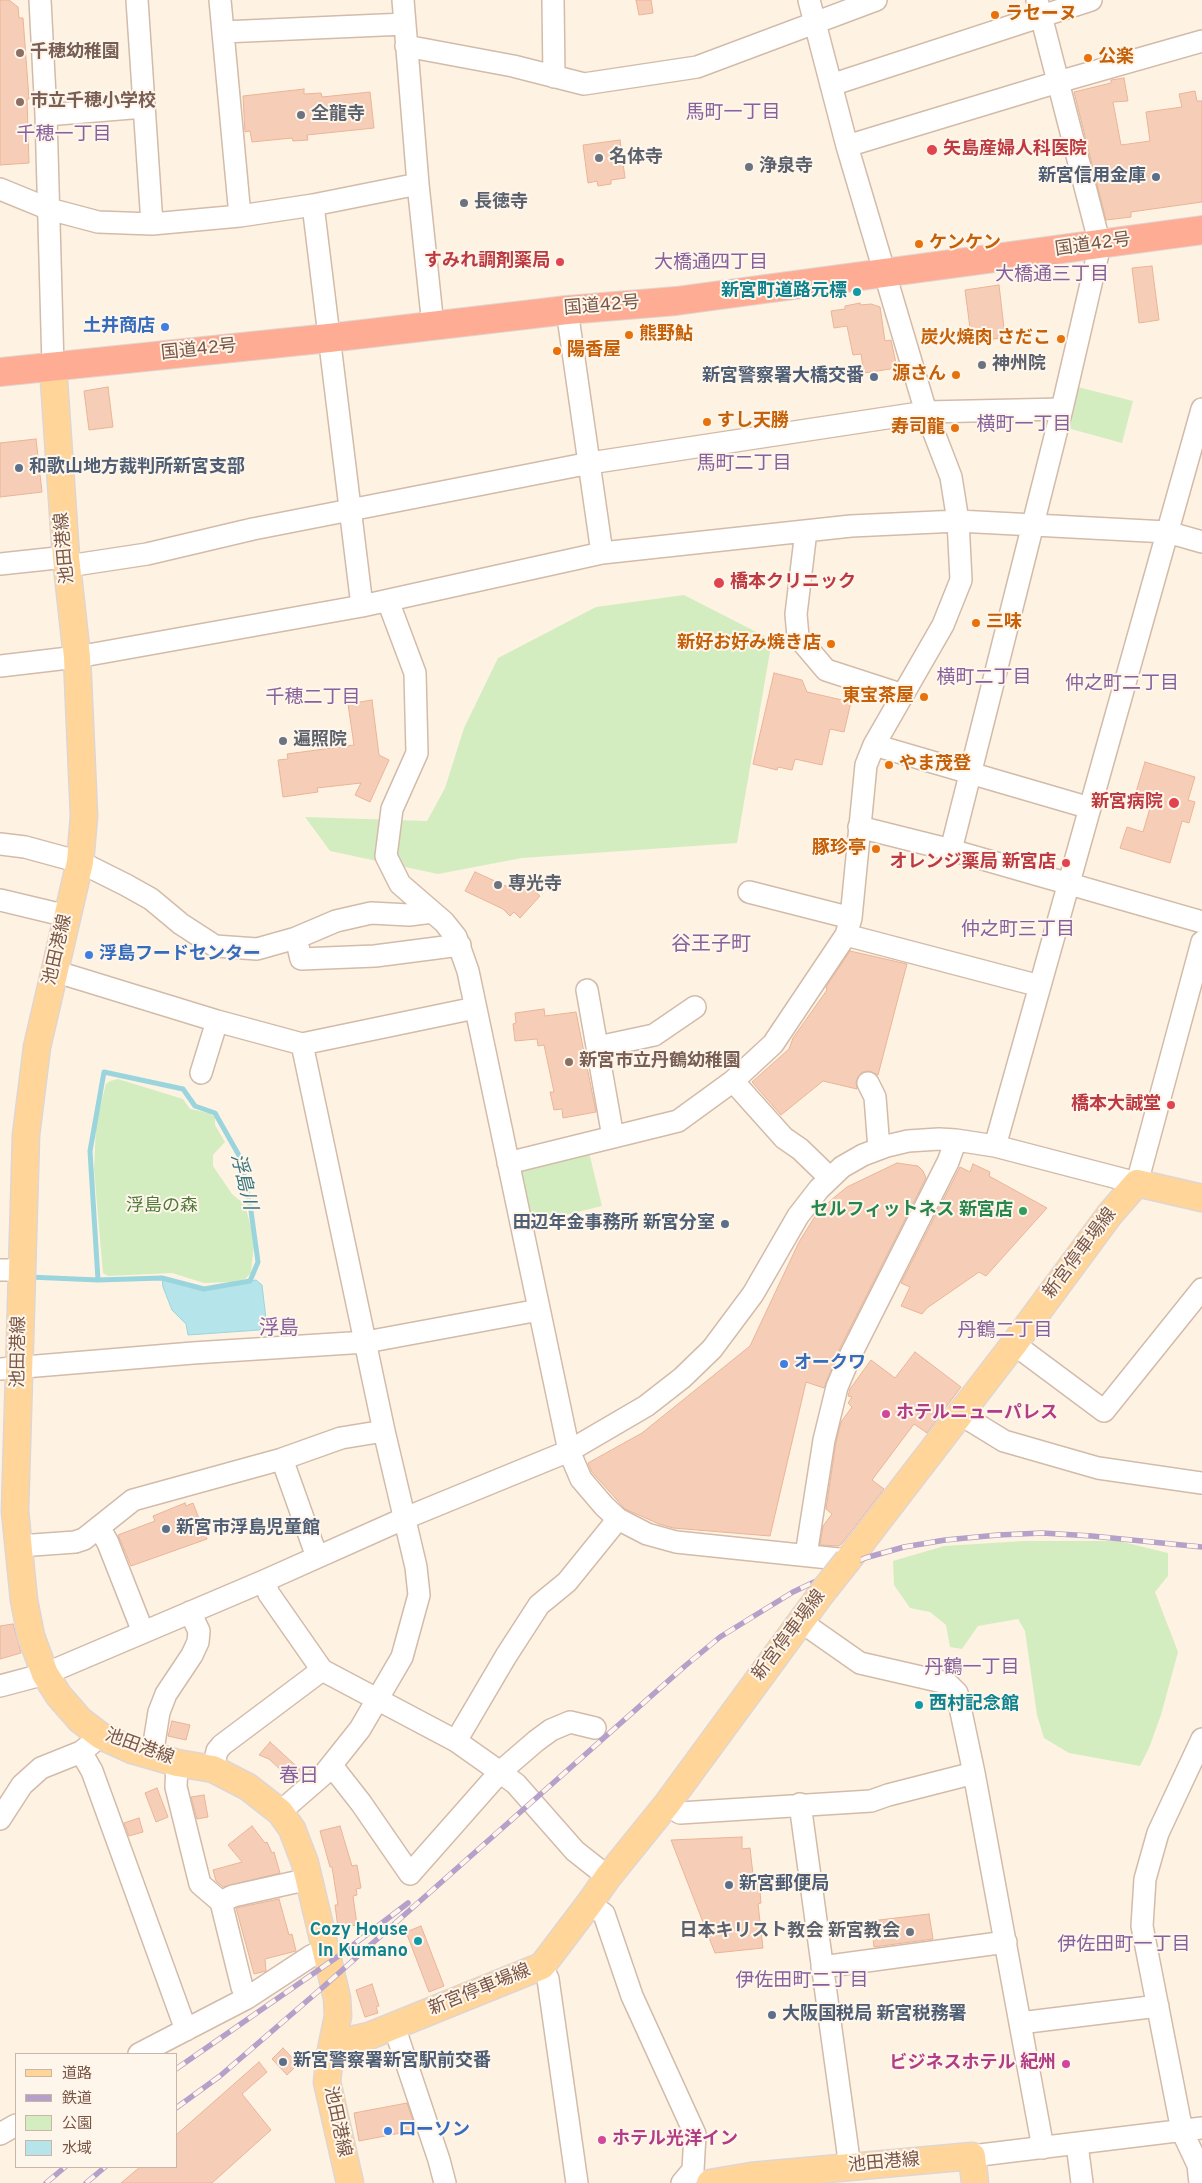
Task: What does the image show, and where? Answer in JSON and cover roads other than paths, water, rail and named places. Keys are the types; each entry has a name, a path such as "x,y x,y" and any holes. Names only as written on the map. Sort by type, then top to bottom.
{"highway":[{"name":"国道42号","path":"0,372 329,338 567,310 676,301 1202,230"}],"main road":[{"name":"池田港線","path":"53,366 67,562 77,658 84,806 80,862 38,1047 11,1270 8,1512 18,1546 27,1617 45,1674 59,1696 74,1714 101,1736 152,1756 177,1763 213,1769 248,1787 280,1812 296,1838 309,1879 338,2010 327,2082 350,2183"},
{"path":"1137,1183 1202,1198"},
{"name":"新宮停車場線","path":"332,2044 369,2036 542,1966 608,1876 667,1804 800,1621 1014,1344 1110,1214 1137,1183"},
{"name":"池田港線","path":"710,2183 857,2172 972,2156"},
{"path":"972,2156 975,2183"}],"street":[{"path":"40,0 46,115 53,366"},
{"path":"137,0 152,224"},
{"path":"220,0 240,216"},
{"path":"403,0 418,184 433,326"},
{"path":"553,0 554,77"},
{"path":"508,1163 678,1121 733,1081 772,1044 849,927 866,765 874,745 943,625 961,580 958,521 951,477 926,412 847,146 809,0"},
{"path":"406,46 504,64 584,84 697,68 876,0"},
{"path":"831,85 1039,8 1091,0"},
{"path":"950,850 1062,409 1100,245 1039,8"},
{"path":"223,32 405,24"},
{"path":"847,146 1058,82 1202,41"},
{"path":"46,115 144,107"},
{"path":"0,189 49,209 98,222 152,224 240,216 418,184"},
{"path":"313,204 362,606"},
{"path":"567,310 602,553"},
{"path":"0,564 67,562 147,554 253,529 590,464 926,412 1062,409"},
{"path":"995,1146 1202,409"},
{"path":"0,666 77,658 362,606 602,553 851,526 958,521 1167,532 1202,542"},
{"path":"806,531 796,614 798,637 826,670 903,695"},
{"path":"388,601 415,673 417,753 392,809 386,856 400,884 444,922 460,945 468,971 570,1451 582,1478 604,1506 618,1519 648,1534 676,1542 848,1560"},
{"path":"874,745 1090,808"},
{"path":"859,827 950,850 1202,922"},
{"path":"0,844 25,847 80,862 151,899 181,924 215,946 257,948 296,938 336,921 371,913 408,914 432,912"},
{"path":"750,892 849,927 1040,986"},
{"path":"0,900 67,916"},
{"path":"296,938 301,959 375,956 460,945"},
{"path":"0,1686 45,1674 264,1581 403,1519 570,1451 646,1406 682,1378 712,1349 753,1294 798,1216 830,1178 842,1167 879,1149 908,1142 939,1139 956,1140 995,1146 1137,1183 1202,942"},
{"path":"54,971 217,1021 302,1044 475,1008"},
{"path":"587,990 613,1137"},
{"path":"598,1047 654,1035 695,1007"},
{"path":"201,1073 217,1021"},
{"path":"280,1812 332,1766 378,1700 402,1658 419,1595 416,1567 403,1519 302,1044"},
{"path":"733,1081 784,1138 800,1149 830,1178"},
{"path":"868,1083 874,1097 879,1149"},
{"path":"806,1555 824,1440 837,1387 851,1354 948,1162 956,1140"},
{"path":"1014,1344 1104,1411 1202,1289"},
{"path":"10,1369 193,1353 366,1342 539,1310"},
{"path":"960,1414 1004,1441 1098,1468 1202,1483"},
{"path":"18,1546 75,1542 84,1539 133,1500 282,1459 341,1438 384,1431"},
{"path":"282,1459 317,1557"},
{"path":"456,1741 506,1656 539,1605 567,1582 618,1519"},
{"path":"99,1527 108,1543 143,1632"},
{"path":"264,1581 269,1594 322,1670 456,1741 500,1772 516,1784 575,1851 608,1876"},
{"path":"152,1756 159,1712 166,1694 192,1655 198,1642 199,1631 190,1612"},
{"path":"800,1621 860,1663 947,1683 957,1693 1006,1942 1043,2148"},
{"path":"213,1769 217,1751 222,1745 322,1670"},
{"path":"332,1766 361,1803 410,1874 500,1772 550,1730 570,1722 595,1728"},
{"path":"0,1818 22,1785 41,1768 81,1752 101,1736"},
{"path":"1200,2183 1192,2129 1158,2006 1142,1926 1146,1878 1158,1833 1202,1739"},
{"path":"81,1752 92,1772 186,2030"},
{"path":"177,1763 176,1787 200,1884 221,1902 242,1987 247,1998"},
{"path":"667,1804 680,1813 871,1801 888,1794 974,1773"},
{"path":"800,1804 822,1967 857,2172"},
{"path":"221,1902 233,1896 309,1879"},
{"path":"589,1904 604,1914 632,1996 694,2134 692,2170 682,2183"},
{"path":"822,1967 1006,1942"},
{"path":"141,2053 247,1998 311,1956 325,1950"},
{"path":"542,1966 548,1979 577,2183"},
{"path":"1020,2023 1158,2006"},
{"path":"394,2026 445,2183"},
{"path":"0,2134 15,2126"},
{"path":"972,2156 1192,2129"},
{"path":"1077,2144 1082,2183"}],"water":[{"path":"162,1278 204,1289 256,1280 262,1285 266,1319 263,1328 259,1330 188,1335 186,1324 172,1310 163,1287"}],"waterway":[{"name":"浮島川","path":"29,1277 98,1280 162,1278 204,1289 250,1281 258,1262 241,1159 215,1113 195,1106 183,1089 104,1072 90,1151 98,1280"}],"railway":[{"path":"178,2107 220,2076 322,1988 685,1666 720,1637 793,1592 865,1558 904,1547 945,1540 1042,1533 1202,1547"},
{"path":"178,2068 340,1955 408,1903"},
{"path":"46,2183 64,2168"},
{"path":"86,2183 104,2168"}],"place":[{"name":"ラセーヌ","path":"995,15"},
{"name":"千穂幼稚園","path":"20,53"},
{"name":"公楽","path":"1088,58"},
{"name":"市立千穂小学校","path":"20,102"},
{"name":"全龍寺","path":"301,115"},
{"name":"矢島産婦人科医院","path":"932,150"},
{"name":"名体寺","path":"599,158"},
{"name":"浄泉寺","path":"749,167"},
{"name":"新宮信用金庫","path":"1156,177"},
{"name":"長徳寺","path":"464,203"},
{"name":"ケンケン","path":"919,244"},
{"name":"すみれ調剤薬局","path":"560,262"},
{"name":"新宮町道路元標","path":"857,292"},
{"name":"土井商店","path":"165,327"},
{"name":"熊野鮎","path":"629,335"},
{"name":"炭火焼肉 さだこ","path":"1061,339"},
{"name":"陽香屋","path":"557,351"},
{"name":"神州院","path":"982,365"},
{"name":"源さん","path":"956,375"},
{"name":"新宮警察署大橋交番","path":"874,377"},
{"name":"すし天勝","path":"707,422"},
{"name":"寿司龍","path":"955,428"},
{"name":"和歌山地方裁判所新宮支部","path":"19,468"},
{"name":"橋本クリニック","path":"719,583"},
{"name":"三味","path":"976,623"},
{"name":"新好お好み焼き店","path":"831,644"},
{"name":"東宝茶屋","path":"924,697"},
{"name":"遍照院","path":"283,741"},
{"name":"やま茂登","path":"889,765"},
{"name":"新宮病院","path":"1174,803"},
{"name":"豚珍亭","path":"876,849"},
{"name":"オレンジ薬局 新宮店","path":"1066,863"},
{"name":"専光寺","path":"498,885"},
{"name":"浮島フードセンター","path":"89,955"},
{"name":"新宮市立丹鶴幼稚園","path":"569,1062"},
{"name":"橋本大誠堂","path":"1171,1105"},
{"name":"セルフィットネス 新宮店","path":"1023,1211"},
{"name":"田辺年金事務所 新宮分室","path":"725,1224"},
{"name":"オークワ","path":"784,1364"},
{"name":"ホテルニューパレス","path":"886,1414"},
{"name":"新宮市浮島児童館","path":"166,1529"},
{"name":"西村記念館","path":"919,1705"},
{"name":"新宮郵便局","path":"729,1885"},
{"name":"日本キリスト教会 新宮教会","path":"910,1932"},
{"name":"Cozy House In Kumano","path":"418,1941"},
{"name":"大阪国税局 新宮税務署","path":"772,2015"},
{"name":"新宮警察署新宮駅前交番","path":"283,2062"},
{"name":"ビジネスホテル 紀州","path":"1066,2064"},
{"name":"ローソン","path":"388,2131"},
{"name":"ホテル光洋イン","path":"602,2140"}],"district":[{"name":"馬町一丁目","path":"733,114"},
{"name":"千穂一丁目","path":"64,136"},
{"name":"大橋通四丁目","path":"711,264"},
{"name":"大橋通三丁目","path":"1052,276"},
{"name":"横町一丁目","path":"1024,426"},
{"name":"馬町二丁目","path":"744,465"},
{"name":"横町二丁目","path":"984,679"},
{"name":"仲之町二丁目","path":"1122,685"},
{"name":"千穂二丁目","path":"313,699"},
{"name":"仲之町三丁目","path":"1018,931"},
{"name":"谷王子町","path":"711,946"},
{"name":"浮島","path":"279,1330"},
{"name":"丹鶴二丁目","path":"1005,1332"},
{"name":"丹鶴一丁目","path":"972,1669"},
{"name":"春日","path":"299,1778"},
{"name":"伊佐田町一丁目","path":"1124,1946"},
{"name":"伊佐田町二丁目","path":"802,1982"}],"park label":[{"name":"浮島の森","path":"162,1207"}]}
